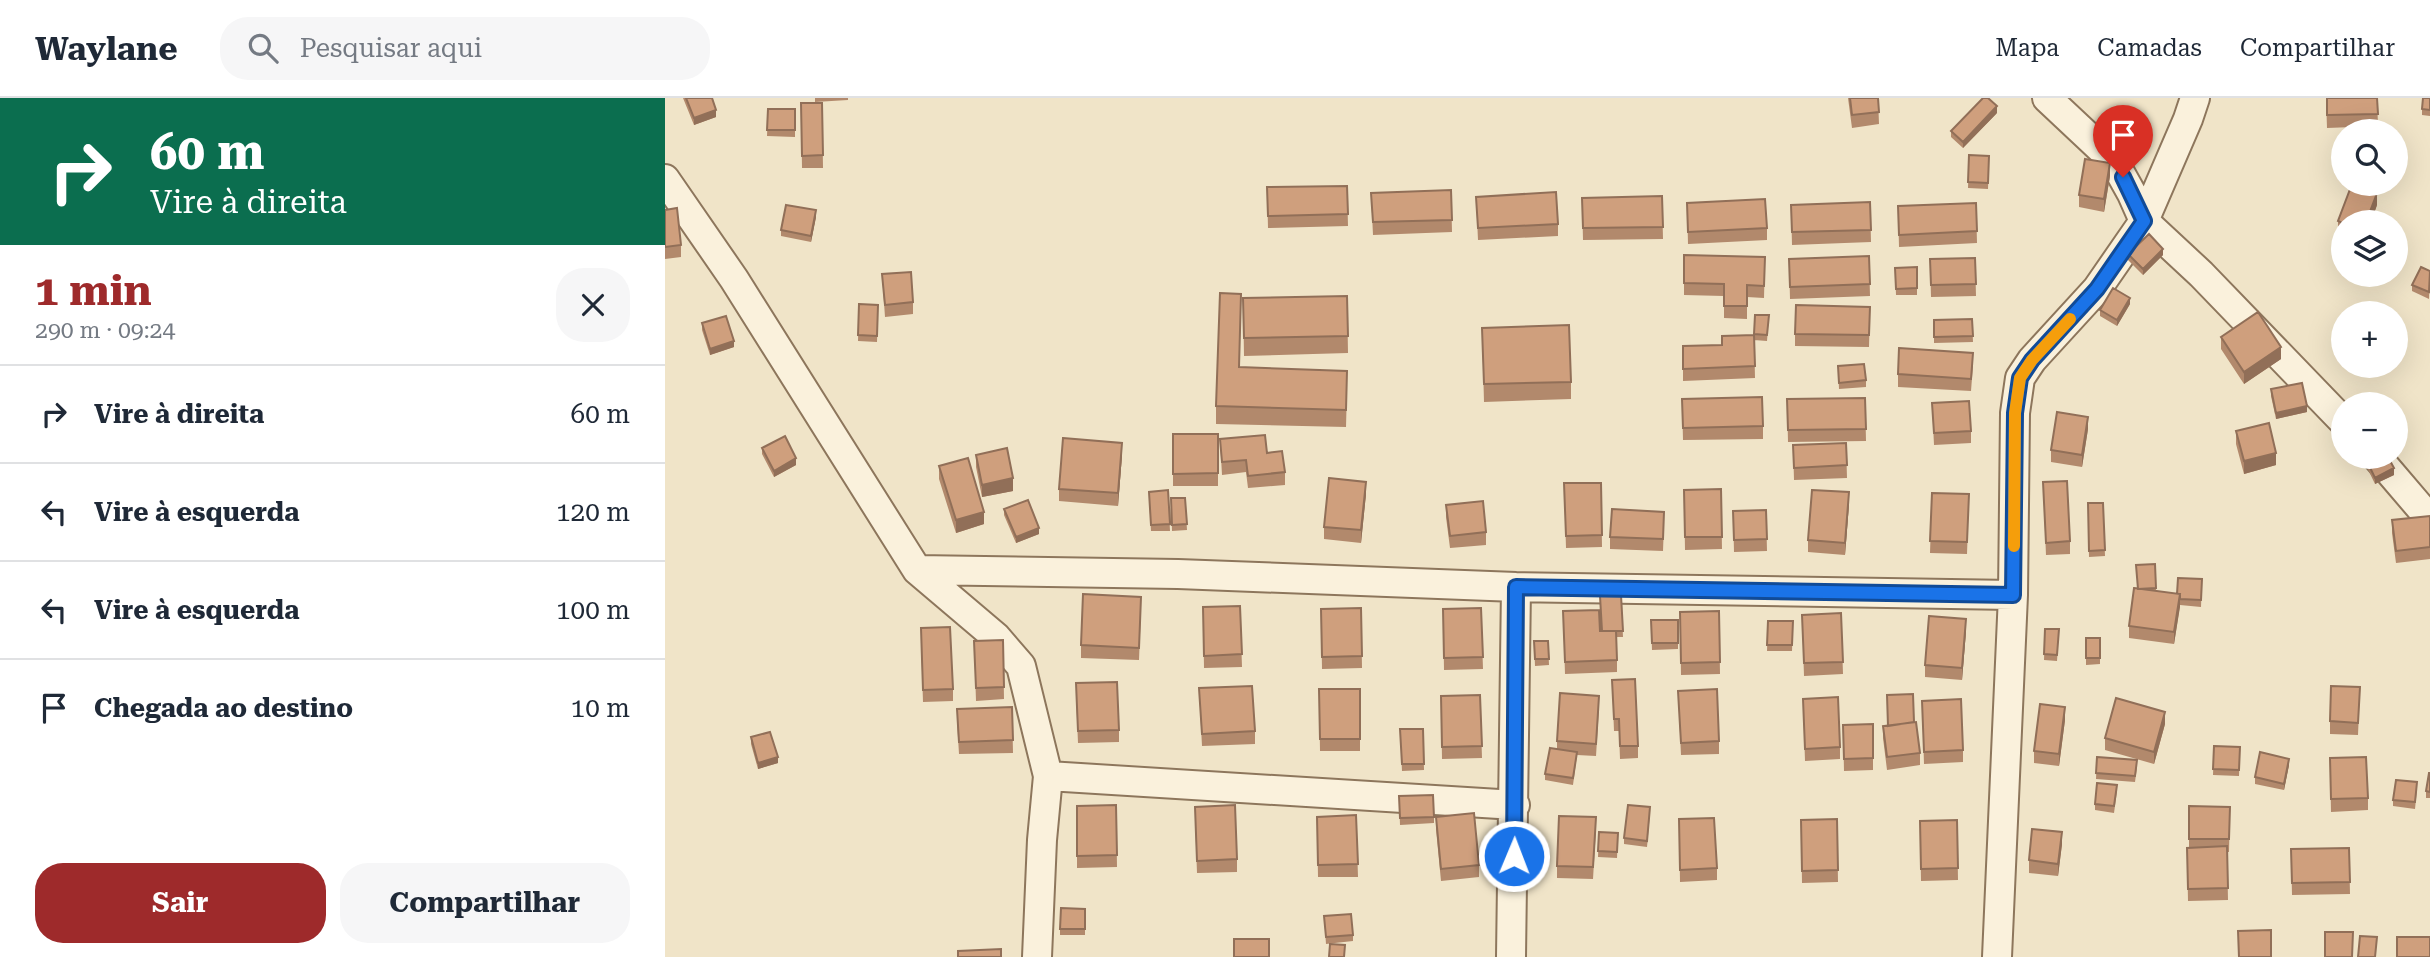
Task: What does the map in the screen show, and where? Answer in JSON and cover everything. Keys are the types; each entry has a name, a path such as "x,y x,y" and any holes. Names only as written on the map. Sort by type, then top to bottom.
{"street":[{"path":"2047,98 2113,160 2144,221 2201,274 2331,409"},
{"path":"1997,957 2013,595 2015,413 2020,378 2032,360 2097,289 2144,221 2195,98"},
{"path":"665,179 734,279 917,570 996,637 1021,666 1048,776 1042,840 1037,957"},
{"path":"2387,469 2430,519"},
{"path":"917,570 1178,574 1516,587 2013,595"},
{"path":"1511,957 1516,587"},
{"path":"1048,776 1515,805"}],"building":[{"path":"686,98 712,98 716,110 694,118"},
{"path":"1850,98 1878,98 1879,112 1852,115"},
{"path":"1983,98 1988,98 1997,106 1963,142 1951,131"},
{"path":"2327,98 2377,98 2378,114 2327,115"},
{"path":"2423,98 2430,98 2430,110 2422,109"},
{"path":"801,103 822,103 823,155 802,156"},
{"path":"768,109 795,109 795,130 767,130"},
{"path":"1969,155 1989,156 1988,183 1968,182"},
{"path":"2085,159 2110,163 2104,199 2079,195"},
{"path":"1347,186 1348,214 1268,216 1267,187"},
{"path":"1451,190 1452,220 1373,222 1371,193"},
{"path":"1556,192 1558,224 1478,228 1476,197"},
{"path":"1662,196 1663,227 1583,228 1582,198"},
{"path":"2347,196 2376,196 2371,210 2342,210"},
{"path":"1765,199 1767,228 1688,232 1687,203"},
{"path":"1870,202 1871,230 1792,232 1791,205"},
{"path":"1976,203 1977,231 1899,235 1898,206"},
{"path":"786,205 816,210 811,236 781,230"},
{"path":"677,208 681,245 665,247 665,210"},
{"path":"2149,234 2163,249 2143,269 2128,254"},
{"path":"1684,255 1765,257 1764,286 1747,285 1747,306 1724,306 1724,284 1684,283"},
{"path":"1869,256 1870,284 1790,287 1789,259"},
{"path":"1975,258 1976,284 1931,285 1930,259"},
{"path":"1917,267 1917,288 1896,289 1895,268"},
{"path":"2421,267 2430,271 2429,292 2412,285"},
{"path":"911,272 913,302 885,305 882,274"},
{"path":"2113,288 2130,298 2117,320 2100,310"},
{"path":"1220,293 1241,294 1239,367 1347,371 1346,410 1216,406"},
{"path":"1347,296 1348,336 1244,338 1243,298"},
{"path":"859,304 878,305 877,336 858,335"},
{"path":"1796,305 1870,307 1869,335 1795,334"},
{"path":"2258,312 2281,347 2244,372 2221,337"},
{"path":"1755,315 1769,315 1767,335 1754,334"},
{"path":"726,316 734,341 710,349 702,323"},
{"path":"1972,319 1973,336 1934,337 1934,320"},
{"path":"1569,325 1571,382 1484,384 1482,328"},
{"path":"1754,335 1755,366 1683,369 1683,346 1722,345 1722,336"},
{"path":"1899,348 1973,353 1971,379 1898,374"},
{"path":"1864,364 1866,380 1839,383 1838,366"},
{"path":"2302,383 2307,406 2276,413 2271,389"},
{"path":"1762,397 1763,426 1683,428 1682,399"},
{"path":"1865,398 1866,429 1788,430 1787,399"},
{"path":"1969,401 1971,431 1934,433 1932,403"},
{"path":"2057,412 2088,417 2082,455 2051,450"},
{"path":"2269,423 2276,453 2244,461 2236,431"},
{"path":"1173,434 1218,434 1218,473 1173,474"},
{"path":"1265,435 1267,453 1282,451 1285,472 1248,476 1246,460 1222,462 1220,439"},
{"path":"785,436 796,458 774,471 762,448"},
{"path":"1063,438 1122,443 1118,493 1059,489"},
{"path":"1846,443 1847,465 1794,468 1793,445"},
{"path":"1007,448 1013,478 982,485 976,455"},
{"path":"968,458 984,512 956,520 939,466"},
{"path":"2371,469 2392,469 2375,478"},
{"path":"1329,478 1366,482 1361,530 1324,527"},
{"path":"2067,481 2070,541 2046,543 2043,482"},
{"path":"1564,483 1601,483 1602,535 1566,536"},
{"path":"1721,489 1722,537 1685,537 1684,490"},
{"path":"1168,490 1170,524 1151,525 1149,492"},
{"path":"1812,490 1849,492 1845,543 1808,540"},
{"path":"1932,493 1969,494 1967,542 1930,541"},
{"path":"1171,498 1185,498 1187,524 1172,525"},
{"path":"1028,500 1039,528 1016,537 1004,509"},
{"path":"1483,501 1486,532 1450,536 1446,505"},
{"path":"2088,503 2103,503 2105,550 2089,551"},
{"path":"1612,509 1664,512 1663,539 1610,537"},
{"path":"1766,510 1767,539 1734,540 1733,511"},
{"path":"2430,516 2430,547 2396,551 2392,520"},
{"path":"2155,564 2156,588 2138,589 2136,565"},
{"path":"2178,578 2202,579 2201,600 2180,599 2180,594 2177,594"},
{"path":"2134,588 2180,594 2174,632 2129,626"},
{"path":"1083,594 1141,597 1139,648 1081,645"},
{"path":"1621,595 1623,631 1602,631 1600,596"},
{"path":"1240,606 1242,654 1204,656 1203,607"},
{"path":"1361,608 1362,656 1322,657 1321,609"},
{"path":"1481,608 1483,657 1444,658 1443,609"},
{"path":"1599,610 1600,631 1616,631 1617,660 1565,662 1563,611"},
{"path":"1719,611 1720,662 1681,663 1680,612"},
{"path":"1841,613 1843,662 1804,663 1802,615"},
{"path":"1929,616 1966,619 1962,668 1925,665"},
{"path":"1651,620 1678,620 1678,643 1652,643"},
{"path":"1768,621 1793,621 1792,645 1767,645"},
{"path":"950,627 953,689 923,690 921,628"},
{"path":"2045,629 2059,629 2057,655 2044,654"},
{"path":"2086,638 2100,638 2100,658 2086,658"},
{"path":"1003,640 1004,687 976,688 974,641"},
{"path":"1534,641 1548,641 1549,659 1535,659"},
{"path":"1635,679 1638,746 1620,746 1619,719 1614,719 1612,680"},
{"path":"1117,682 1119,730 1078,731 1076,683"},
{"path":"1252,686 1255,731 1202,734 1199,688"},
{"path":"2331,686 2360,687 2358,723 2330,721"},
{"path":"1319,689 1360,689 1360,739 1320,739"},
{"path":"1717,689 1719,741 1681,743 1678,691"},
{"path":"1560,693 1599,696 1596,744 1557,741"},
{"path":"1913,694 1914,722 1888,726 1887,695"},
{"path":"1480,695 1482,746 1442,747 1441,696"},
{"path":"1838,697 1840,747 1805,749 1803,699"},
{"path":"2116,698 2165,712 2154,752 2105,738"},
{"path":"1961,699 1963,750 1924,752 1922,701"},
{"path":"2040,704 2065,707 2059,754 2034,751"},
{"path":"1012,707 1013,740 959,742 957,709"},
{"path":"1916,722 1920,753 1887,757 1883,726"},
{"path":"1873,724 1873,758 1844,759 1843,725"},
{"path":"1400,729 1423,729 1424,764 1402,764"},
{"path":"770,732 778,757 758,763 751,737"},
{"path":"2214,746 2240,747 2239,770 2213,769"},
{"path":"1550,748 1577,752 1573,778 1545,774"},
{"path":"2260,752 2289,759 2284,784 2255,777"},
{"path":"2097,757 2137,760 2135,776 2096,773"},
{"path":"2366,757 2368,798 2331,799 2330,758"},
{"path":"2430,773 2430,792 2426,791"},
{"path":"2396,780 2417,782 2415,802 2393,800"},
{"path":"2097,783 2117,785 2114,806 2095,804"},
{"path":"1433,795 1434,817 1400,818 1399,796"},
{"path":"1116,805 1117,855 1077,856 1077,806"},
{"path":"1235,805 1237,859 1197,861 1195,807"},
{"path":"1628,805 1650,807 1647,841 1624,838"},
{"path":"2189,806 2230,807 2229,839 2189,839"},
{"path":"1474,813 1479,865 1441,869 1436,817"},
{"path":"1356,815 1358,864 1318,865 1317,817"},
{"path":"1559,816 1596,817 1593,867 1557,866"},
{"path":"1714,818 1717,868 1680,870 1679,819"},
{"path":"1837,819 1838,870 1802,871 1801,820"},
{"path":"1957,820 1958,868 1921,869 1920,821"},
{"path":"2032,829 2062,832 2058,864 2029,860"},
{"path":"1599,832 1618,833 1617,852 1598,851"},
{"path":"2227,846 2228,888 2188,889 2187,848"},
{"path":"2349,848 2350,882 2292,883 2291,849"},
{"path":"1061,908 1085,909 1085,929 1060,929"},
{"path":"1351,914 1353,935 1326,937 1324,916"},
{"path":"2271,930 2271,957 2239,957 2238,931"},
{"path":"2325,932 2353,932 2352,957 2325,957"},
{"path":"2360,936 2377,937 2375,957 2358,957"},
{"path":"2397,937 2430,937 2430,957 2397,957"},
{"path":"1234,939 1269,939 1269,957 1234,957"},
{"path":"1330,944 1345,945 1344,957 1329,957"},
{"path":"1001,949 1001,957 958,957 958,951"}],"slow traffic":[{"path":"2014,546 2015,413 2020,378 2032,360 2070,319"}],"route":[{"path":"1514,856 1516,587 2013,595 2015,413 2020,378 2032,360 2097,289 2144,221 2123,177"}]}
